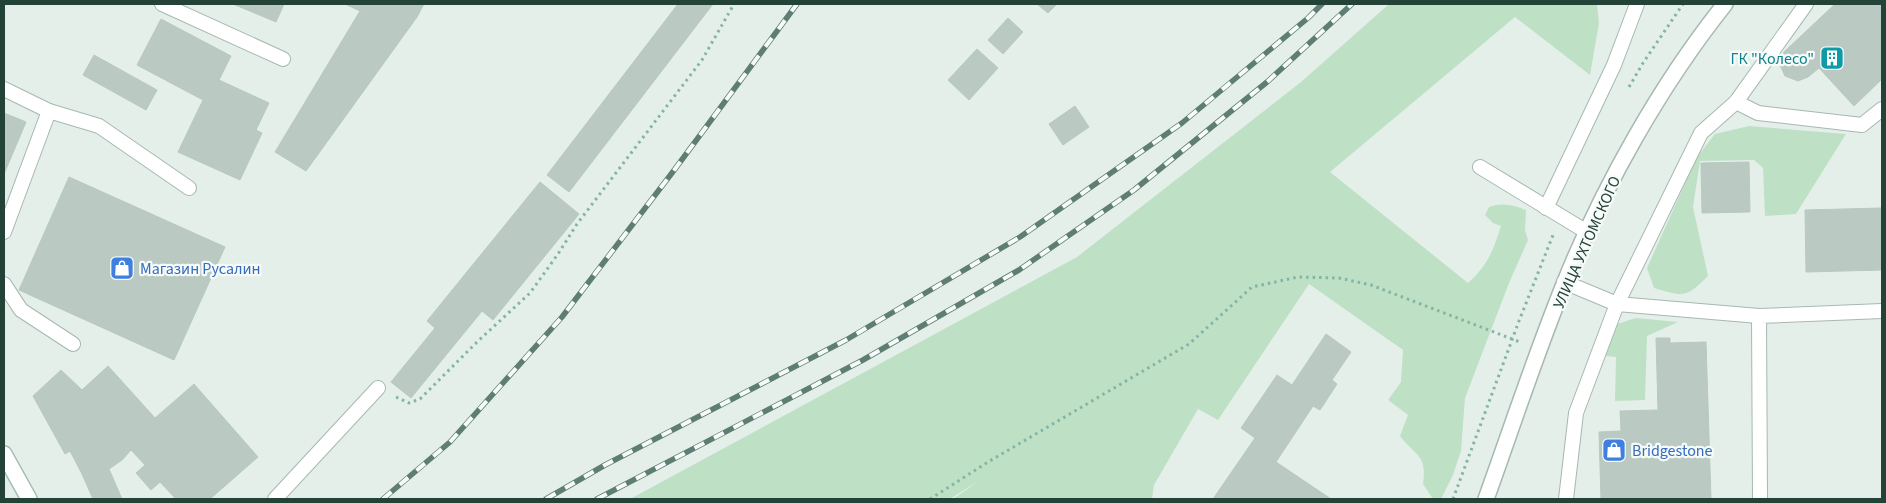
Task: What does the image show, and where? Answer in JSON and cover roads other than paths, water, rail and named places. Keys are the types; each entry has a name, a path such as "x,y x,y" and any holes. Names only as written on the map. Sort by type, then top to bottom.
{"street":[{"name":"УЛИЦА УХТОМСКОГО","path":"1486,499 1564,282 1586,232 1642,127 1706,28 1725,4"},
{"path":"4,454 29,499"}],"lane":[{"path":"162,4 283,59"},
{"path":"1546,208 1614,65 1637,4"},
{"path":"1566,499 1576,414 1617,304 1701,134 1736,102 1806,4"},
{"path":"4,89 49,110 98,126 190,188"},
{"path":"1736,102 1758,113 1862,125 1879,114"},
{"path":"4,232 49,110"},
{"path":"1480,167 1586,232"},
{"path":"1564,282 1617,304 1760,316 1882,310"},
{"path":"4,284 21,310 72,344"},
{"path":"1760,316 1760,499"},
{"path":"275,499 378,388"}],"railway":[{"path":"383,499 450,442 562,317 675,169 797,4"},
{"path":"546,499 605,465 846,340 1020,237 1182,123 1308,18 1322,4"},
{"path":"597,499 863,360 1019,270 1134,190 1267,82 1352,4"}],"place":[{"name":"ГК \"Колесо\"","path":"1832,58"},
{"name":"Магазин Русалин","path":"122,268"},
{"name":"Bridgestone","path":"1614,450"}]}
